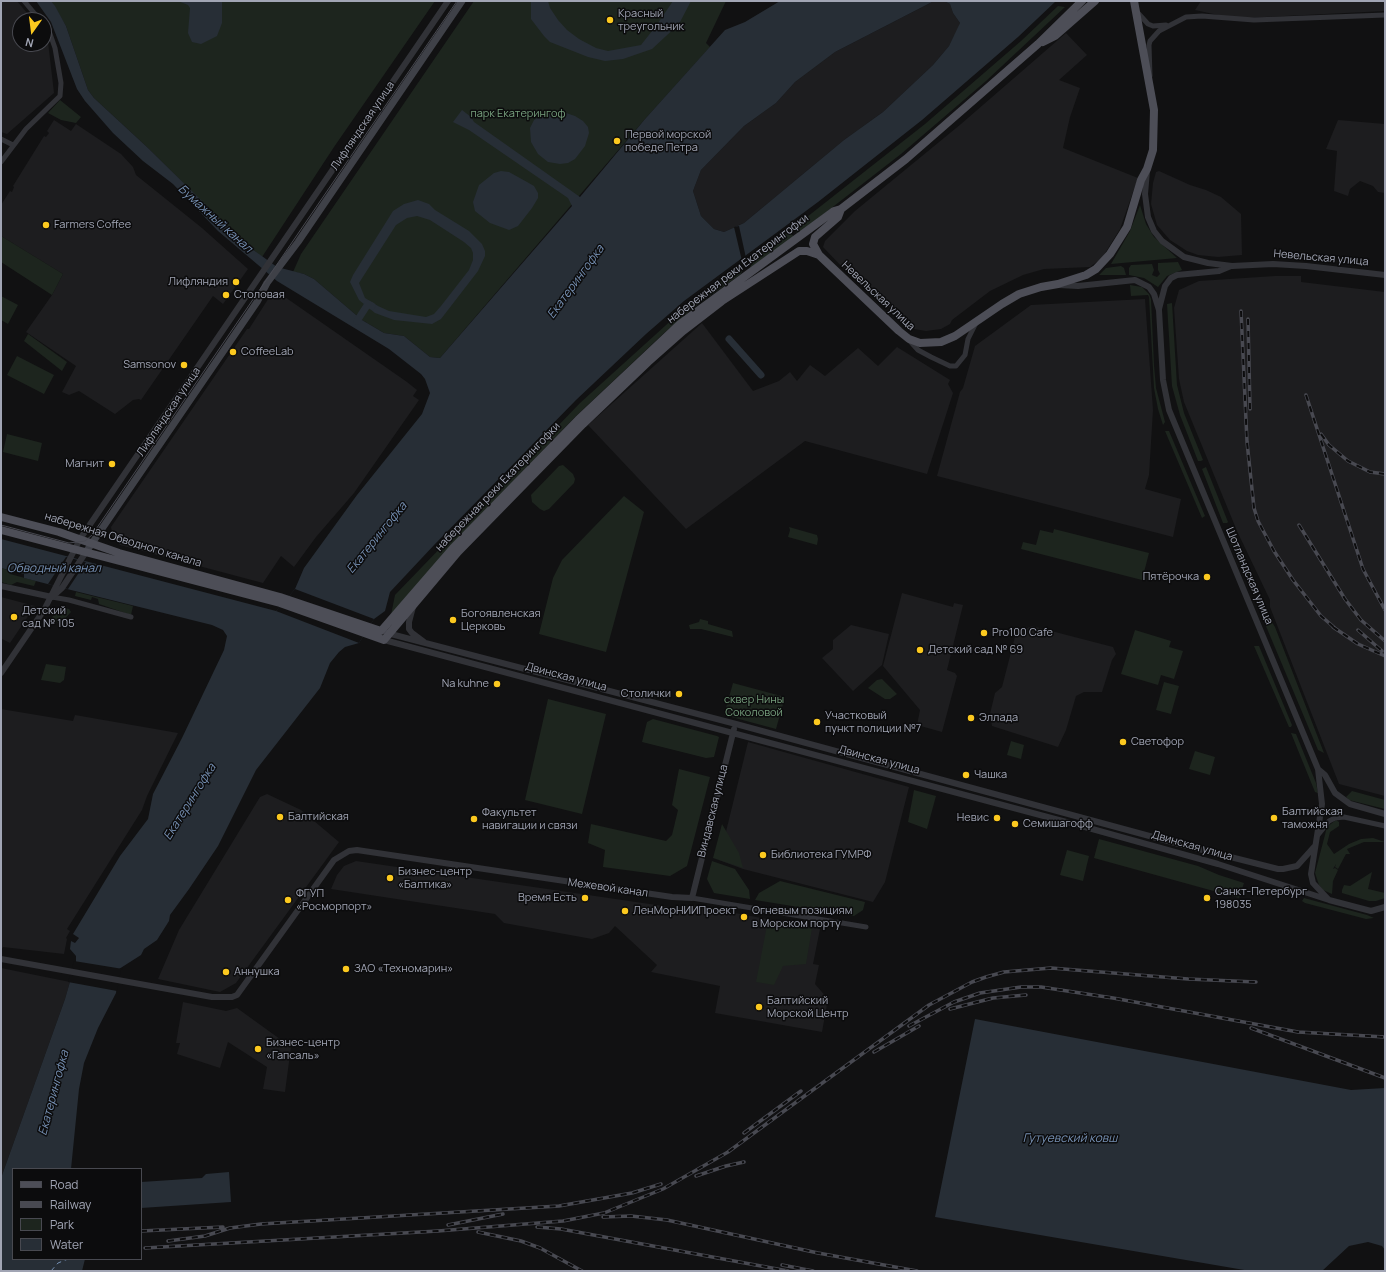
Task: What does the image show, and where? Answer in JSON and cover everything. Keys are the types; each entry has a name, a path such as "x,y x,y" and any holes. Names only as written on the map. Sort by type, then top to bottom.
{"main road":[{"name":"Лифляндская улица","path":"86,552 252,308 267,283 462,1"},
{"name":"набережная реки Екатерингофки","path":"384,635 453,548 578,420 643,358 704,305 834,212 841,209 948,124 1038,44 1082,1"},
{"path":"1038,44 1055,36 1095,1"},
{"path":"1058,284 1086,275 1096,269 1110,254 1127,227 1141,180 1147,169 1153,150 1154,110 1150,81 1134,4"},
{"path":"819,255 813,244 815,237 838,217 841,209"},
{"name":"набережная реки Екатерингофки","path":"384,635 414,604 458,552 583,424 648,362 708,311 796,253 803,250 819,255"},
{"name":"Невельская улица","path":"819,255 909,339 920,343 941,342 955,336 1019,294 1041,287 1058,284"},
{"name":"набережная Обводного канала","path":"1,517 80,539 119,553 283,601"},
{"name":"набережная Обводного канала","path":"1,530 283,601"},
{"name":"Двинская улица","path":"283,601 368,631 384,635"}],"street":[{"path":"24,1 33,12"},
{"name":"Лифляндская улица","path":"52,597 55,586 72,558 80,539 274,258 448,1"},
{"path":"1134,4 1148,24 1153,26 1169,24"},
{"path":"1150,81 1150,41 1155,34 1169,24 1186,17 1195,16 1254,20 1385,15"},
{"path":"1,162 26,128 60,96 61,83 55,48 52,40"},
{"path":"1,139 13,145"},
{"path":"1147,169 1145,194 1148,217 1154,231 1162,241 1173,251 1193,260 1232,266"},
{"name":"Невельская улица","path":"1232,266 1273,264 1306,266 1385,275"},
{"path":"1159,310 1165,286 1171,278 1177,275 1219,271 1232,266"},
{"name":"Невельская улица","path":"1058,284 1078,286 1135,280 1149,287 1154,294 1159,310"},
{"name":"Шотландская улица","path":"1159,310 1163,380 1169,410 1318,769 1318,777 1323,796 1318,835 1314,847"},
{"path":"909,339 918,350 924,354 946,364 956,366 965,355 968,339 977,321"},
{"path":"1,673 52,597 62,588 79,560 86,552"},
{"path":"1,586 69,600 130,617"},
{"path":"414,604 409,622 409,629 412,633 429,645"},
{"name":"Двинская улица","path":"384,635 429,645 736,724 1179,844 1278,869 1297,866 1314,847"},
{"name":"Двинская улица","path":"384,635 733,733 1169,850 1274,881 1302,892 1329,900 1371,911 1385,908"},
{"name":"Виндавская улица","path":"692,898 736,724"},
{"path":"1318,769 1325,775 1335,792 1350,804 1385,814"},
{"path":"1318,835 1329,821 1335,818 1344,817 1385,826"},
{"path":"1314,847 1311,874 1313,883 1329,900"},
{"name":"Межевой канал","path":"1,959 220,998 237,995 329,867 339,856 349,851 365,851 644,893 692,898 866,927"}],"shaded area":[{"path":"1,1 17,1 26,12 12,12 12,52 49,52 54,93 7,134 1,132"},
{"path":"934,1 944,1 950,4 953,13 960,23 959,27 949,46 933,65 883,112 844,140 744,223 724,232 714,229 701,216 693,191 701,170 744,126 776,103 795,82 835,52"},
{"path":"1201,1 1385,1 1385,11 1245,18 1227,17 1195,10"},
{"path":"1066,33 1087,55 1059,80 1080,88 1070,117 1063,148 1138,178 1120,229 1102,258 1090,267 1044,269 1023,275 990,291 952,320 950,324 941,329 926,331 914,329 850,272 843,268 823,247 825,241 855,211 961,124"},
{"path":"54,120 71,131 76,124 121,154 133,167 136,175 202,228 248,269 223,304 213,296 141,400 133,400 115,414 79,391 69,395 62,392 76,366 26,332 52,295 63,274 1,236 1,205 10,191 12,192 13,186 44,136 46,137 49,133 47,131"},
{"path":"1338,120 1385,124 1385,193 1378,192 1373,186 1360,181 1350,189 1348,196 1334,191 1337,151 1326,149"},
{"path":"1159,171 1221,197 1241,214 1242,255 1218,257 1198,255 1187,251 1170,240 1157,225 1151,204 1153,183 1156,172"},
{"path":"1275,276 1301,276 1301,282 1385,292 1385,796 1339,784 1270,607 1270,600 1237,531 1184,402 1179,379 1174,308 1179,290 1199,281"},
{"path":"272,293 282,295 407,382 417,390 413,396 419,400 354,493 316,537 294,567 281,556 263,583 120,545 113,538 111,527 247,329 249,329"},
{"path":"1145,299 1153,410 1149,475 1145,489 1181,499 1173,537 937,476 960,392 963,388 975,346 1031,305"},
{"path":"702,323 753,391 779,381 790,372 797,381 810,365 825,376 858,348 878,366 897,347 950,380 948,384 953,393 927,474 805,441 686,529 588,425"},
{"name":"Детский сад № 69","path":"902,593 953,607 954,603 963,605 947,670 955,673 957,676 942,732 917,725 920,710 883,666"},
{"name":"Детский сад № 105","path":"1,597 35,606 10,643 2,639 1,640"},
{"path":"851,625 889,634 882,665 853,691 822,658 833,649 833,640"},
{"path":"1032,626 1113,647 1116,654 1112,660 1102,692 1084,692 1076,696 1066,730 1058,747 992,726 990,714 995,693 1002,687 1016,633"},
{"path":"1,709 73,721 75,715 178,733 147,796 142,810 67,929 70,931 66,938 64,954 3,947 1,950"},
{"path":"748,742 909,787 885,882 873,902 743,869 719,860"},
{"path":"267,794 301,810 339,842 236,983 220,992 158,979 179,930 260,797"},
{"path":"356,861 677,908 692,905 820,929 813,964 819,965 815,984 828,999 822,1032 715,1013 720,986 651,972 657,965 615,926 609,933 592,939 504,923 495,914 331,889 337,875 344,866"},
{"path":"1,968 70,982 1,1178"},
{"path":"183,1002 226,1011 237,1008 291,1047 285,1092 263,1089 267,1067 228,1042 220,1068 177,1054 180,1043 176,1043"}],"green space":[{"path":"51,1 435,1 334,147 262,257 236,235 147,147 94,98 88,90 66,26"},
{"name":"парк Екатерингоф","path":"474,1 726,1 706,43 710,47 645,119 440,358 430,357 404,336 384,333 362,320 314,279 304,274 293,272 301,254"},
{"path":"1058,6 1065,7 986,81 901,154 798,234 793,228 925,124 1021,41"},
{"path":"60,100 81,117 76,123 61,120 48,113"},
{"path":"1140,205 1146,224 1154,237 1177,258 1111,264 1130,231"},
{"path":"789,231 794,237 750,268 754,257"},
{"path":"1,236 63,274 52,295 1,262"},
{"path":"1178,262 1182,270 1167,276 1158,287 1144,278 1129,275 1129,268 1131,265 1152,264 1154,270 1152,275 1157,277 1160,274 1158,270 1158,263"},
{"path":"1121,266 1124,268 1126,275 1099,275 1106,268"},
{"path":"736,270 742,271 741,274 696,306 664,333 575,417 461,535 391,615 395,595 580,403 687,306"},
{"path":"1130,285 1142,287 1149,294 1151,299 1156,388 1165,422 1163,425 1154,388 1149,297 1148,295 1131,296"},
{"path":"1,296 18,305 8,324 1,320"},
{"path":"1172,303 1177,385 1184,413 1203,460 1201,461 1198,461 1180,415 1172,386 1167,304"},
{"path":"28,334 67,362 62,371 24,341"},
{"path":"17,356 54,375 44,394 7,375"},
{"path":"1165,431 1169,431 1205,516 1202,518"},
{"path":"7,434 42,443 38,461 3,452"},
{"path":"563,465 573,474 575,479 574,483 549,509 544,511 532,502 531,495 559,466"},
{"path":"1206,467 1228,522 1227,523 1223,523 1202,469"},
{"path":"624,496 644,512 606,652 539,634 553,578 562,560"},
{"path":"789,527 817,535 817,545 788,537 790,530"},
{"path":"1054,529 1149,553 1142,580 1021,549 1023,542 1036,545 1040,530 1053,533"},
{"path":"1233,532 1250,575 1245,576 1228,536"},
{"path":"1,568 11,571 10,574 36,581 34,586 17,582 11,585 1,582"},
{"path":"76,592 133,606 131,615 99,604 98,599 92,597 91,600 75,596"},
{"path":"59,607 69,609 71,612 60,624 51,619"},
{"path":"1268,616 1275,627 1324,753 1318,750 1263,619"},
{"path":"700,619 708,621 708,624 732,631 733,637 701,629 690,629 689,625 699,622"},
{"path":"1135,630 1171,641 1169,647 1183,651 1174,679 1161,675 1158,685 1121,674"},
{"path":"1254,646 1259,646 1292,725 1291,727 1289,727"},
{"path":"46,664 66,667 64,680 60,683 41,680"},
{"path":"882,679 897,694 890,699 885,699 868,688 877,680"},
{"path":"1164,682 1179,686 1171,714 1156,710"},
{"name":"сквер Нины Соколовой","path":"733,683 785,697 776,729 724,715"},
{"path":"548,699 606,714 582,814 525,800"},
{"path":"653,719 719,737 714,757 706,758 642,742 647,722"},
{"path":"1291,733 1296,734 1316,783 1318,793 1315,792"},
{"path":"1011,741 1024,745 1021,759 1007,755"},
{"path":"1195,751 1215,757 1210,775 1189,769"},
{"path":"679,769 710,777 687,866 670,876 603,867 605,850 588,843 591,824 666,841 672,835 678,810 672,805"},
{"path":"914,790 936,796 927,829 908,822"},
{"path":"1352,791 1385,800 1385,809 1349,800 1346,797"},
{"path":"1336,820 1339,822 1339,826 1330,832 1327,844 1334,854 1349,844 1361,839 1373,838 1385,842 1364,842 1347,849 1350,854 1346,854 1338,869 1335,867 1336,864 1333,869 1335,868 1338,870 1333,881 1332,894 1323,890 1319,885 1315,873 1327,827"},
{"path":"722,824 739,853 743,868 713,858"},
{"path":"1099,839 1198,866 1244,883 1239,898 1094,858"},
{"path":"1067,850 1089,856 1083,881 1060,875"},
{"path":"712,861 735,869 749,890 750,899 714,893 707,879"},
{"path":"1372,872 1368,889 1385,893 1385,898 1376,901 1369,901 1342,893 1344,885 1350,886"},
{"path":"780,881 865,902 863,910 854,916 755,900 759,893"},
{"path":"1304,898 1374,918 1366,919 1305,903 1302,901"},
{"path":"768,920 812,928 806,964 783,966 774,985 756,982"}],"water":[{"path":"36,1 51,1 55,6 66,26 88,90 94,98 147,147 248,246 277,267 304,274 314,279 362,320 384,333 404,336 430,357 440,358 572,206 568,198 469,130 453,122 462,110 471,117 474,122 580,197 645,119 725,30 745,22 780,1 934,1 835,52 795,82 776,103 744,126 701,170 693,191 701,216 714,229 724,232 744,223 844,140 883,112 933,65 949,46 960,23 953,13 950,4 944,1 1056,1 1018,37 922,120 818,202 684,301 646,334 576,400 390,592 385,611 374,619 359,643 345,647 339,652 330,663 320,688 256,770 218,846 170,915 169,921 157,940 144,949 141,955 119,969 116,993 98,1028 84,1063 79,1089 71,1168 12,1168 12,1260 85,1260 82,1271 1,1271 1,1178 65,999 76,961 76,956 70,949 71,941 75,943 79,938 73,934 120,856 148,819 153,794 182,738 224,650 227,636 223,630 212,625 24,578 24,574 1,568 1,539 276,611 295,589 304,568 357,495 422,414 430,393 425,379 421,374 389,349 277,281 218,231 173,184 143,161 113,133 85,101 77,89 52,25 52,12 44,12"},
{"path":"178,1 222,1 222,23 217,36 201,44 192,42 188,33 190,8 188,5"},
{"path":"531,1 548,1 550,8 567,30 579,39 596,48 608,51 641,45 673,1 691,1 679,24 652,49 623,59 605,61 588,57 550,42 531,19"},
{"path":"557,112 575,116 583,121 588,127 589,133 585,146 575,159 568,163 560,164 548,162 538,154 531,142 530,128 534,120 540,116"},
{"path":"501,171 509,172 534,186 538,193 538,198 532,208 518,226 509,230 490,223 475,211 473,202 479,185 494,173"},
{"path":"418,200 429,204 435,210 469,231 482,244 485,251 485,256 478,271 441,319 432,324 394,320 375,313 359,300 350,282 393,211 404,204","holes":["417,216 430,220 464,242 471,248 473,253 473,260 469,270 441,306 434,314 426,317 389,311 365,298 359,283 396,225 407,218"]},
{"name":"Гутуевский ковш","path":"975,1019 1351,1090 1385,1088 1385,1250 1382,1246 1368,1242 1349,1246 1322,1271 1250,1271 935,1217"},
{"path":"229,1172 231,1202 142,1208 142,1182 202,1178 206,1174"}],"pier":[{"path":"739,226 746,258 742,261 734,227"},
{"path":"66,557 86,562 68,589 48,584"},
{"path":"295,589 374,619 359,643 276,611"},
{"path":"74,961 123,969 121,970 117,991 68,982"}],"waterway":[{"path":"357,321 368,304 372,306"},
{"path":"729,339 761,375"}],"ferry route":[{"path":"51,1271 58,1263 66,1260"}],"tram line":[{"path":"1,525 69,543 85,541 92,535 457,1"}],"railway":[{"path":"1241,311 1247,442 1254,508 1258,521 1274,551 1293,580 1321,616 1336,629"},
{"path":"1248,319 1250,409"},
{"path":"1306,395 1363,569 1385,610"},
{"path":"1321,434 1329,445 1348,461 1370,472 1385,474"},
{"path":"1299,525 1345,599 1361,620 1385,641"},
{"path":"1333,627 1358,644 1385,656"},
{"path":"1358,630 1382,651"},
{"path":"145,1248 438,1231 563,1221 604,1213 663,1189 728,1152 929,1005 972,982 986,977 1004,972 1051,968 1188,979 1256,982"},
{"path":"909,1026 954,1002 980,993 1021,987 1041,987 1113,998 1298,1032 1385,1037"},
{"path":"950,1009 993,998 1026,995"},
{"path":"874,1052 919,1026"},
{"path":"1251,1028 1385,1078"},
{"path":"744,1133 801,1091"},
{"path":"696,1176 744,1162"},
{"path":"168,1241 205,1236 230,1228 261,1224 559,1206 632,1193 661,1184"},
{"path":"448,1225 503,1214"},
{"path":"603,1217 631,1216 667,1220 818,1253 917,1271"},
{"path":"142,1231 223,1227"},
{"path":"537,1227 561,1229 788,1271"},
{"path":"478,1232 521,1241 540,1248 582,1271"},
{"path":"782,1265 813,1271"}],"place":[{"name":"Красный треугольник","path":"610,20"},
{"name":"Первой морской победе Петра","path":"617,141"},
{"name":"Farmers Coffee","path":"46,225"},
{"name":"Лифляндия","path":"236,282"},
{"name":"Столовая","path":"226,295"},
{"name":"CoffeeLab","path":"233,352"},
{"name":"Samsonov","path":"184,365"},
{"name":"Магнит","path":"112,464"},
{"name":"Пятёрочка","path":"1207,577"},
{"name":"Детский сад № 105","path":"14,617"},
{"name":"Богоявленская Церковь","path":"453,620"},
{"name":"Pro100 Cafe","path":"984,633"},
{"name":"Детский сад № 69","path":"920,650"},
{"name":"Na kuhne","path":"497,684"},
{"name":"Столички","path":"679,694"},
{"name":"Эллада","path":"971,718"},
{"name":"Участковый пункт полиции №7","path":"817,722"},
{"name":"Светофор","path":"1123,742"},
{"name":"Чашка","path":"966,775"},
{"name":"Балтийская","path":"280,817"},
{"name":"Невис","path":"997,818"},
{"name":"Балтийская таможня","path":"1274,818"},
{"name":"Факультет навигации и связи","path":"474,819"},
{"name":"Семишагофф","path":"1015,824"},
{"name":"Библиотека ГУМРФ","path":"763,855"},
{"name":"Бизнес-центр «Балтика»","path":"390,878"},
{"name":"Время Есть","path":"585,898"},
{"name":"Санкт-Петербург 198035","path":"1207,898"},
{"name":"ФГУП «Росморпорт»","path":"288,900"},
{"name":"ЛенМорНИИПроект","path":"625,911"},
{"name":"Огневым позициям в Морском порту","path":"744,917"},
{"name":"ЗАО «Техномарин»","path":"346,969"},
{"name":"Аннушка","path":"226,972"},
{"name":"Балтийский Морской Центр","path":"759,1007"},
{"name":"Бизнес-центр «Гапсаль»","path":"258,1049"}],"water label":[{"name":"Бумажный канал","path":"215,219"},
{"name":"Екатерингофка","path":"576,282"},
{"name":"Екатерингофка","path":"377,538"},
{"name":"Обводный канал","path":"54,569"},
{"name":"Екатерингофка","path":"190,802"},
{"name":"Екатерингофка","path":"54,1093"}]}
